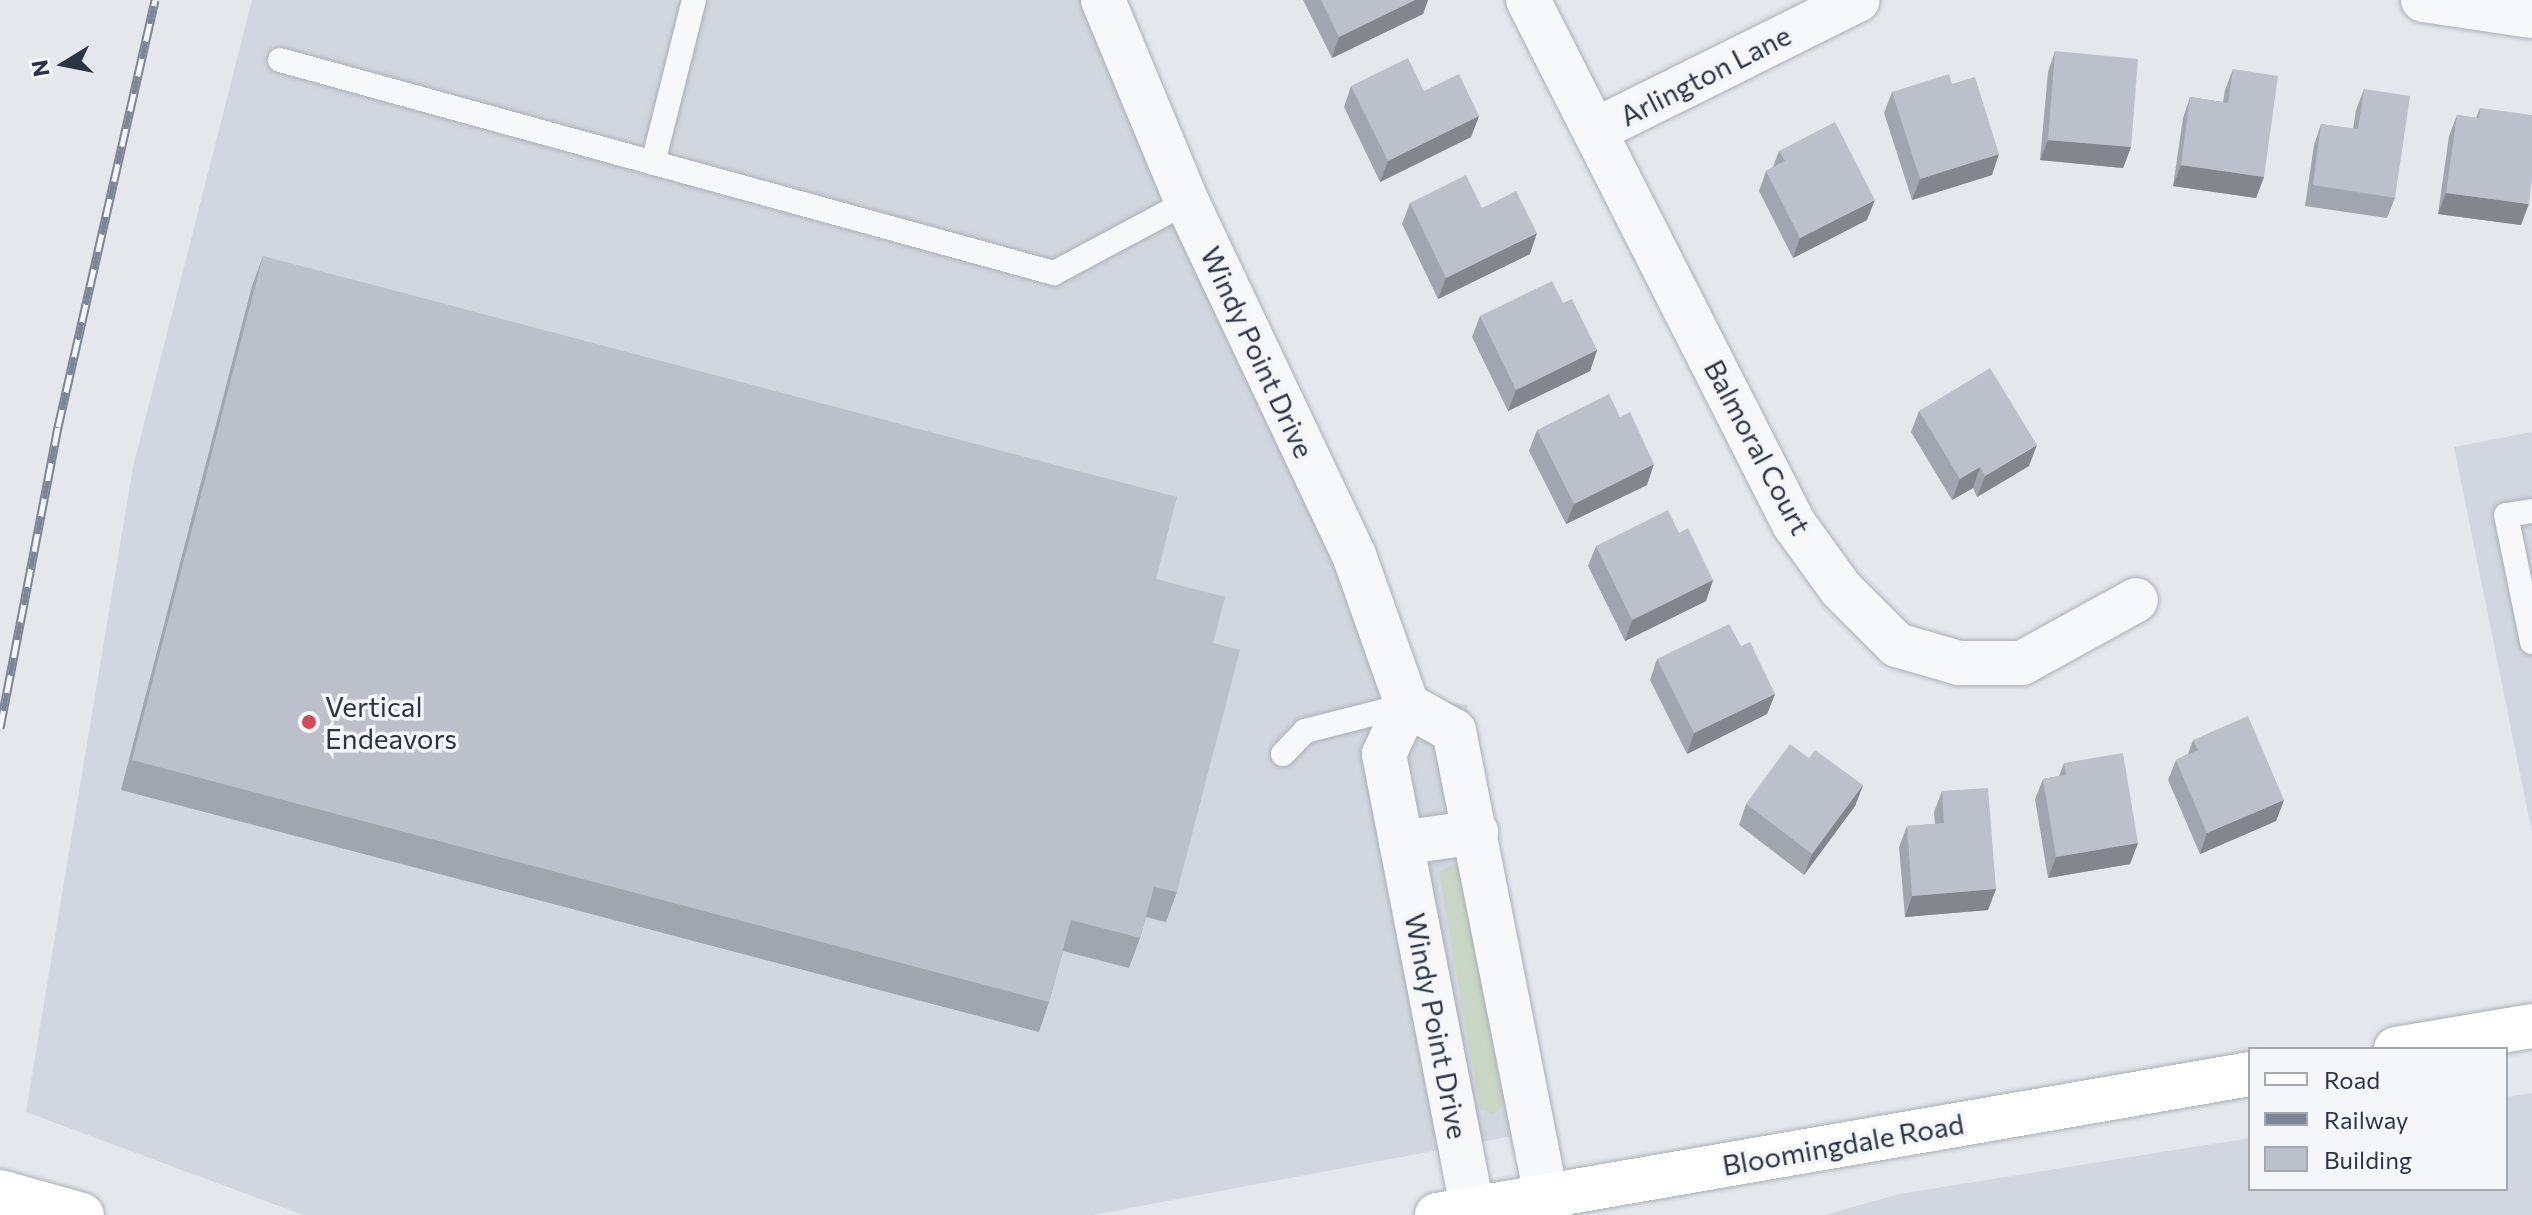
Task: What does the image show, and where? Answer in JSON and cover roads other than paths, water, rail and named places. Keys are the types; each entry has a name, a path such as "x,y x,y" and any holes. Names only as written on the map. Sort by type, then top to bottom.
{"main road":[{"path":"2408,1047 2532,1026"},
{"name":"Bloomingdale Road","path":"1462,1213 1549,1205 2248,1074"},
{"path":"0,1192 76,1213"}],"street":[{"name":"Windy Point Drive","path":"1103,0 1187,202 1354,555 1407,705 1384,754 1462,1213"},
{"name":"Balmoral Court","path":"1528,0 1794,524 1841,589 1897,645 1959,663 2022,663 2136,600"},
{"name":"Arlington Lane","path":"1596,130 1858,0"},
{"path":"2423,0 2532,16"},
{"path":"1407,705 1454,731 1549,1205"},
{"path":"1401,843 1476,832"}],"lane":[{"path":"653,163 694,0"},
{"path":"280,60 1054,273 1187,202"},
{"path":"2532,511 2506,515 2532,642"},
{"path":"1283,754 1305,731 1407,705"}],"railway":[{"path":"0,728 58,427 155,0"}],"place":[{"name":"Vertical Endeavors","path":"309,722"}]}
